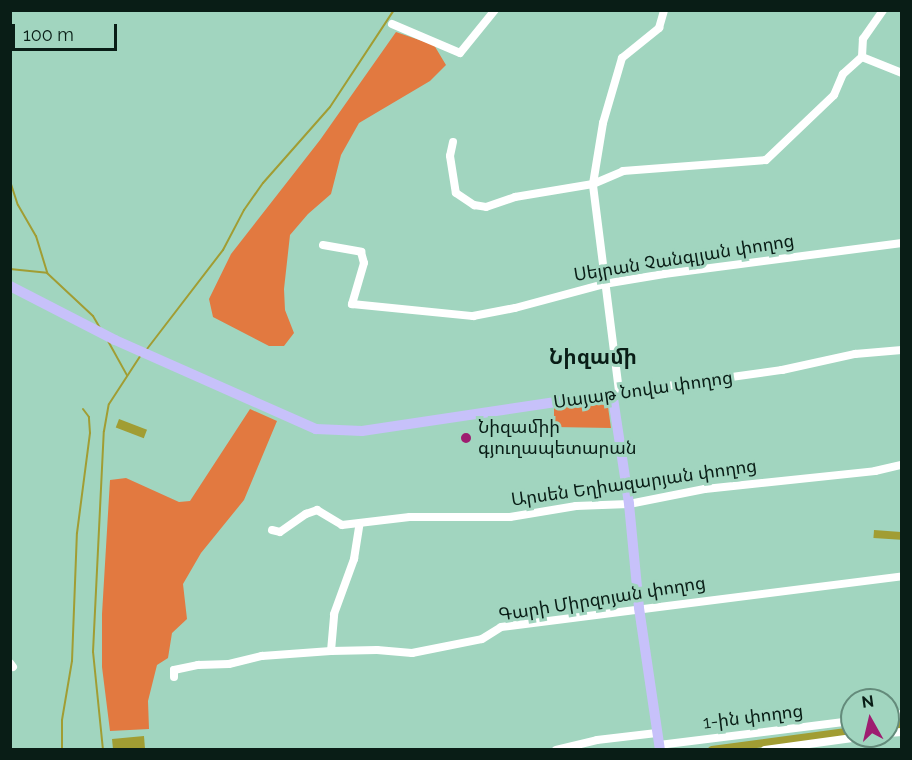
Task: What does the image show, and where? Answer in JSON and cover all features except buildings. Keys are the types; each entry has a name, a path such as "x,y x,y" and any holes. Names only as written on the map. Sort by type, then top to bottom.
{"main road":[{"name":"Սայաթ Նովա փողոց","path":"10,286 136,350 316,429 362,432 616,395"},
{"path":"616,395 639,608 659,747"}],"street":[{"path":"392,24 460,53 495,10"},
{"path":"616,395 593,184 603,123 622,58 659,28 664,10"},
{"path":"453,142 450,156 456,193 474,205 486,207 515,197 593,184 623,171 766,160 834,95 843,74 862,57 863,39 883,10"},
{"path":"862,57 902,73"},
{"name":"Սեյրան Չանգլյան փողոց","path":"323,245 361,252 364,263 352,304 473,316 515,308 604,285 902,243"},
{"name":"Սայաթ Նովա փողոց","path":"616,395 782,370 855,354 902,350"},
{"name":"Արսեն Եղիազարյան փողոց","path":"272,530 280,532 306,514 317,510 342,525 410,518 510,517 576,506 629,504 705,489 875,471 902,465"},
{"path":"331,651 334,614 354,559 360,523"},
{"name":"Գարի Միրզոյան փողոց","path":"174,677 174,670 198,665 229,664 262,656 377,650 412,653 482,639 501,627 902,576"},
{"name":"1-ին փողոց","path":"659,747 840,723"},
{"path":"556,750 597,740 657,733"},
{"path":"765,750 840,739"}],"shaded area":[{"path":"396,32 434,45 446,65 430,81 359,123 341,155 331,194 308,214 290,235 284,289 285,310 294,333 284,346 269,346 213,317 209,299 231,254 320,140"},
{"path":"597,402 608,407 611,428 554,427 554,408"},
{"path":"250,409 277,421 244,500 201,553 183,584 187,619 172,633 168,658 157,665 148,701 149,729 110,731 102,667 102,614 110,480 126,478 179,502 190,501"},
{"path":"119,419 147,430 144,438 116,427"},
{"path":"874,530 901,532 900,540 873,538"},
{"path":"144,736 145,749 113,749 112,739"}],"waterway":[{"path":"147,349 223,250 244,210 263,183 330,107 394,10"},
{"path":"10,181 18,205 36,236 47,273"},
{"path":"10,269 47,273 93,316 100,328"},
{"path":"108,341 127,375"},
{"path":"103,750 93,652 104,431 109,404 141,355"},
{"path":"62,750 62,720 72,661 77,533 90,433 89,417 83,409"},
{"path":"712,750 840,733"}],"place":[{"name":"Նիզամիի գյուղապետարան","path":"466,438"}],"district":[{"name":"Նիզամի","path":"593,357"}]}
